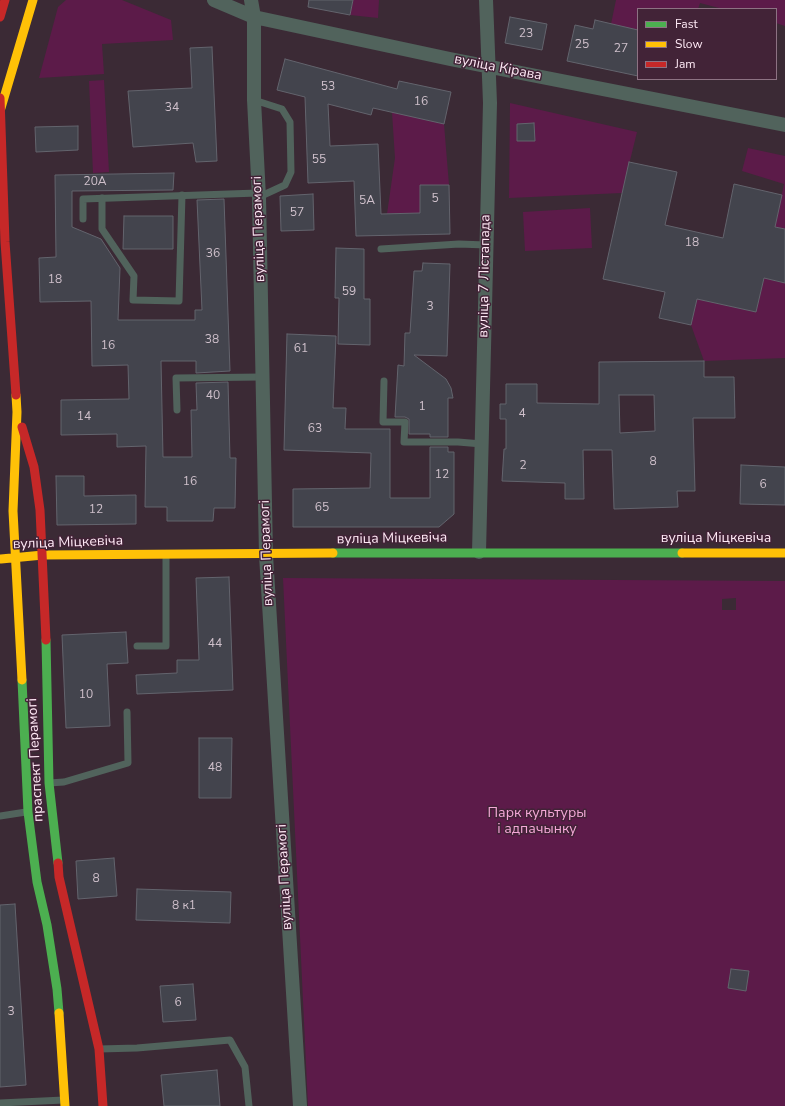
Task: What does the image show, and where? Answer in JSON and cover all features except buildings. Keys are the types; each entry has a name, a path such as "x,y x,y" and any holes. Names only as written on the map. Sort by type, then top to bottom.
{"main road":[{"path":"0,17 5,0"},
{"name":"праспект Перамогі","path":"1,108 6,83 32,0"},
{"name":"праспект Перамогі","path":"0,98 3,243 17,412 13,511 14,558 18,606 28,812 37,882 47,925 56,989 65,1103"},
{"name":"праспект Перамогі","path":"17,412 34,467 40,510 43,555 49,783 59,878 99,1049 103,1106"},
{"name":"вуліца Міцкевіча","path":"0,559 43,555 266,555 479,552 785,553"}],"street":[{"name":"вуліца Кірава","path":"214,0 254,17 487,67 785,125"},
{"name":"вуліца Перамогі","path":"251,0 254,17 254,100 259,195 266,555 300,1106"},
{"name":"вуліца 7 Лістапада","path":"479,552 490,103 487,67 486,0"}],"lane":[{"path":"83,219 82,199 182,195 259,195 286,185 291,172 290,122 282,109 254,100"},
{"path":"102,198 102,229 134,276 133,300 179,301 182,195"},
{"path":"381,249 459,244 486,245"},
{"path":"177,410 176,378 262,377"},
{"path":"384,381 383,422 405,422 404,442 458,442 482,444"},
{"path":"136,646 166,646 166,555"},
{"path":"49,783 64,782 128,763 127,712"},
{"path":"0,816 28,812"},
{"path":"99,1049 137,1048 230,1040 246,1067 249,1106"},
{"path":"0,1103 65,1103"}],"green space":[{"path":"66,0 122,0 171,20 173,40 102,44 104,74 39,78 58,7"},
{"path":"353,0 379,0 378,18 350,15"},
{"path":"616,0 785,0 785,26 777,23 777,8 719,8 700,3 698,8 637,8 637,31 611,24"},
{"path":"104,80 109,172 93,173 89,81"},
{"path":"510,103 637,132 622,193 509,198"},
{"path":"392,112 444,124 449,185 420,185 420,213 387,214 395,158"},
{"path":"748,148 785,156 785,229 775,227 784,184 742,171"},
{"path":"590,208 592,248 525,251 523,212"},
{"path":"764,278 785,283 785,358 704,361 691,325 697,299 756,312"},
{"name":"Парк культуры і адпачынку","path":"283,578 785,581 785,1106 308,1106","holes":["736,598 736,610 722,610 722,599","731,969 749,972 746,991 728,988"]}],"traffic: fast":[{"path":"333,553 682,553"},
{"path":"46,640 49,783 58,863"},
{"path":"22,680 28,812 37,882 47,925 57,989 59,1013"}],"traffic: slow":[{"path":"1,108 33,0"},
{"path":"16,395 17,412 13,511 22,680"},
{"path":"1,559 43,555 333,553"},
{"path":"682,553 785,553"},
{"path":"59,1013 65,1106"}],"traffic: jam":[{"path":"0,17 5,0"},
{"path":"0,98 5,242 16,395"},
{"path":"22,427 34,467 40,510 46,640"},
{"path":"58,863 59,877 99,1049 103,1106"}]}
